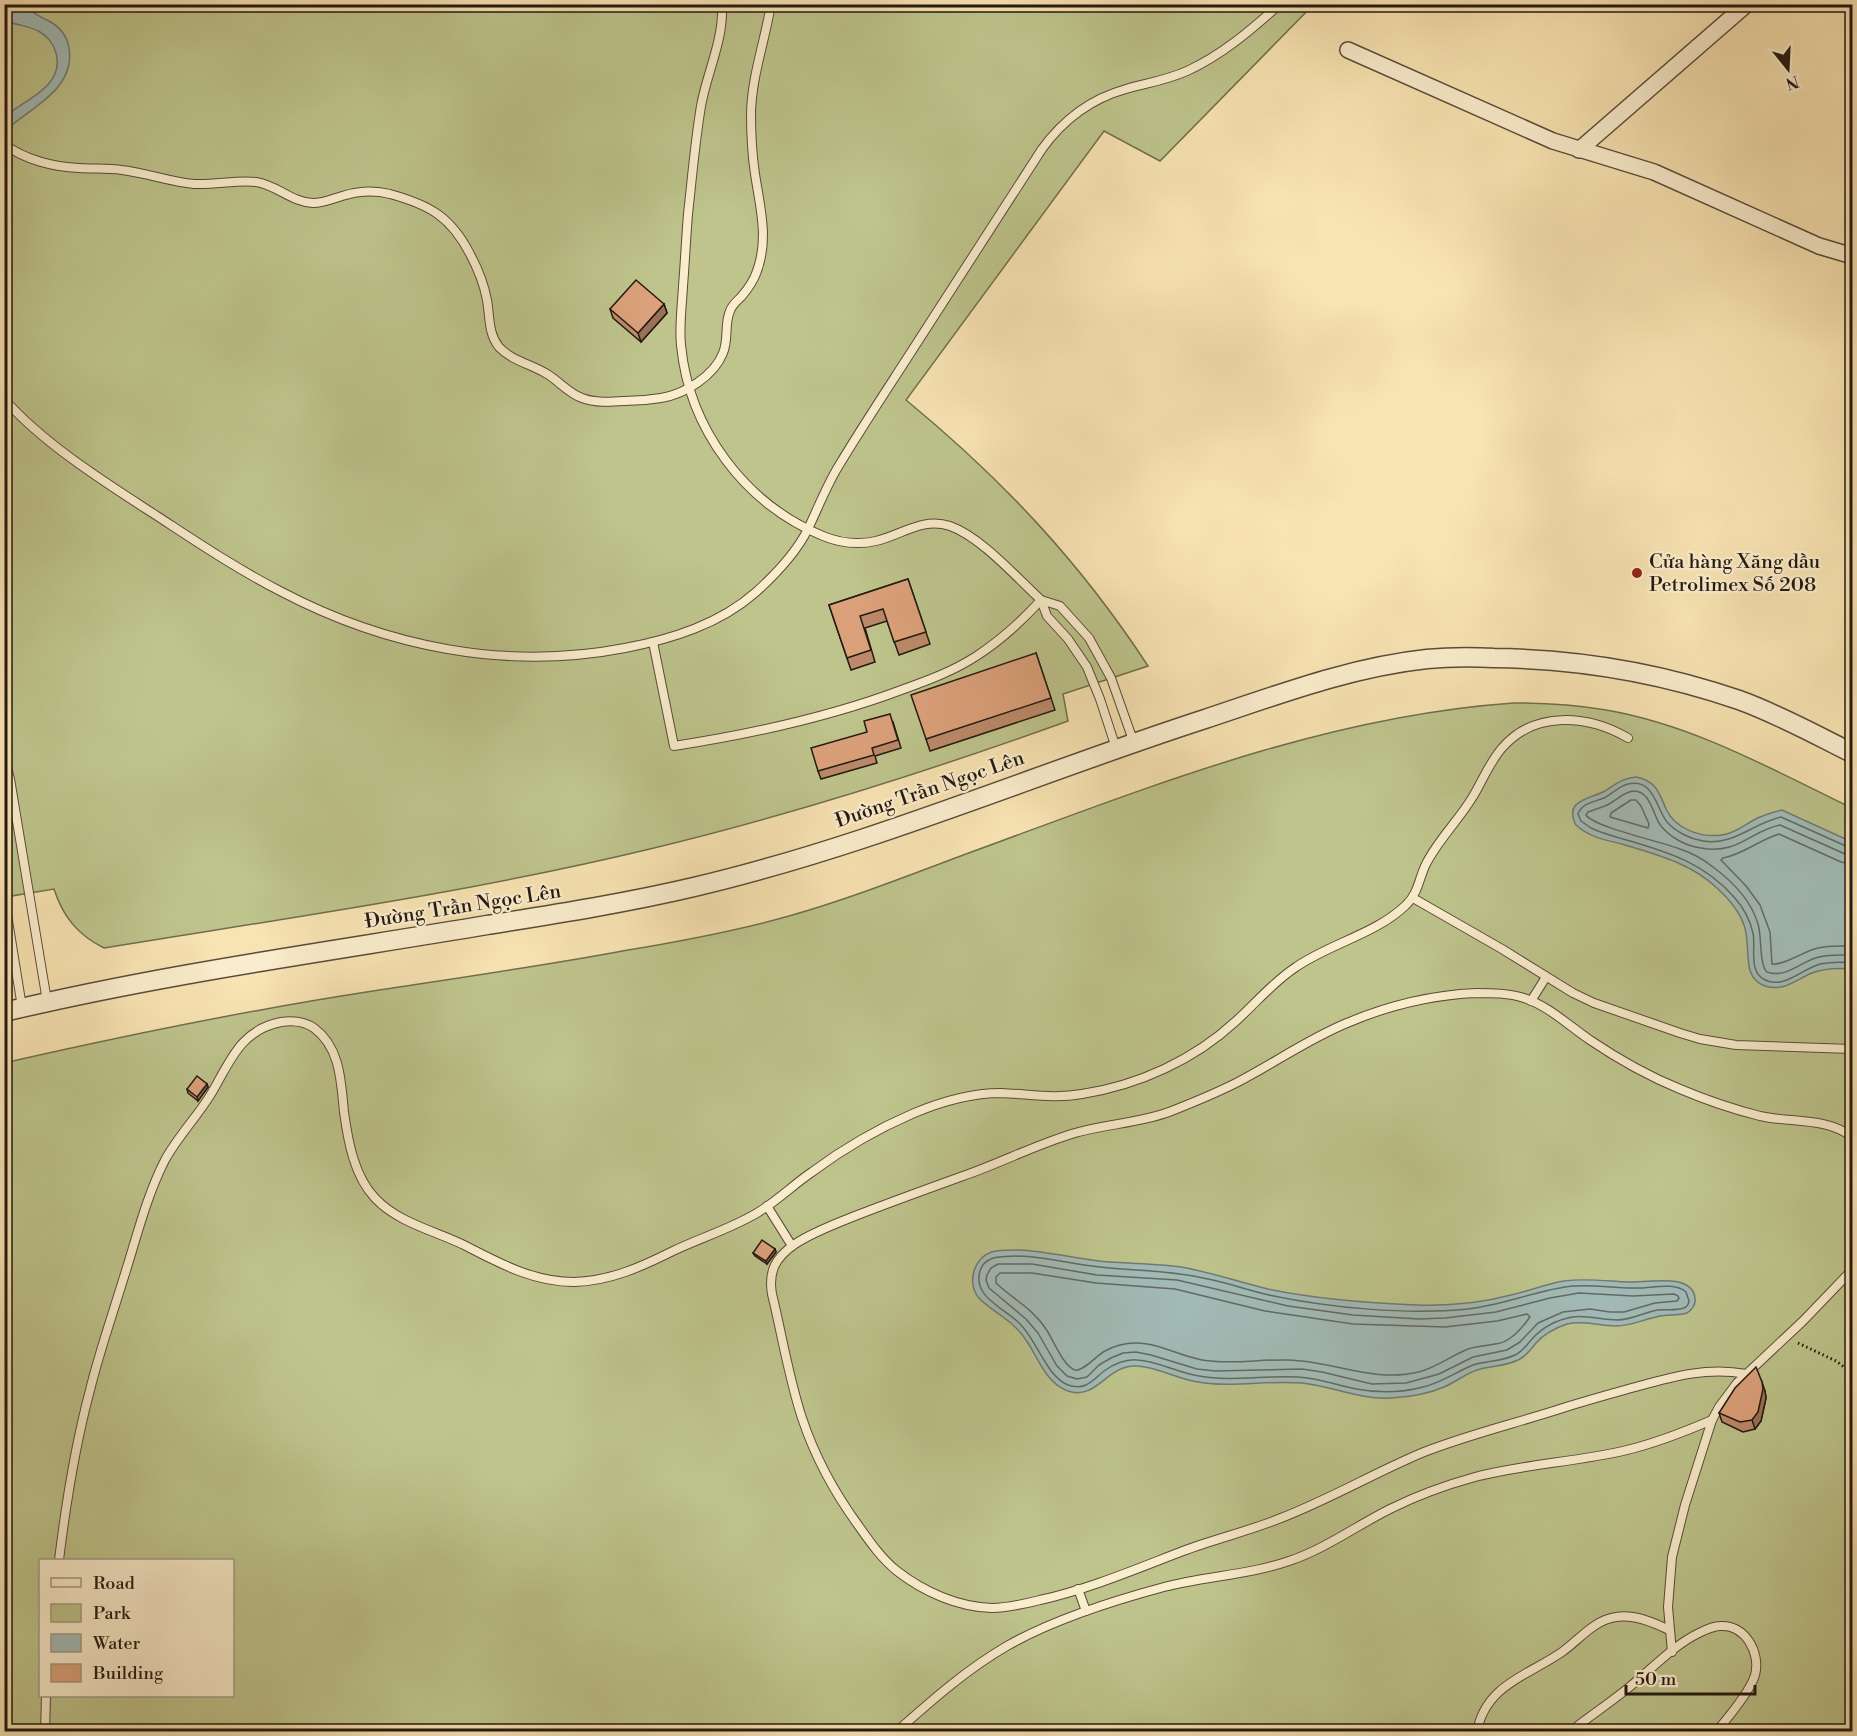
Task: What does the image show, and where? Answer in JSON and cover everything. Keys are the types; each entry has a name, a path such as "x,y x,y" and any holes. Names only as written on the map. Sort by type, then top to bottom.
{"street":[{"path":"1579,150 1747,4"},
{"path":"1347,50 1553,141 1654,172 1819,246 1846,254 1852,252"},
{"name":"Đường Trần Ngọc Lên","path":"13,1010 208,971 603,906 763,870 1304,686 1383,666 1427,659 1478,657 1578,663 1667,679 1744,702 1852,753"}],"lane":[{"path":"722,4 718,45 708,75 701,108 686,241 681,326 681,346 690,386 712,441 731,468 758,494 808,529 830,539 853,543 877,541 922,524 932,523 952,527 976,541 1041,600 1060,606 1089,638 1112,678 1134,743"},
{"path":"4,144 25,156 58,166 120,170 195,184 257,182 268,185 286,196 306,202 327,201 350,193 375,191 416,203 438,213 461,237 482,281 491,332 506,354 548,374 573,394 593,401 663,398 706,376 718,363 726,342 730,310 756,275 760,262 763,247 763,218 755,174 751,110 756,66 766,33 771,4"},
{"path":"4,399 38,431 118,491 249,574 349,623 419,644 507,657 579,656 653,642 717,620 753,595 797,548 836,469 1052,135 1078,111 1109,94 1166,80 1204,63 1237,42 1280,4"},
{"path":"653,642 674,746 765,730 811,719 931,679 976,657 1012,629 1041,600"},
{"path":"1041,600 1047,616 1068,639 1087,667 1095,684 1116,749"},
{"path":"59,1559 73,1467 90,1391 148,1200 164,1162 175,1143 209,1098 230,1059 247,1040 266,1027 288,1021 306,1023 318,1031 328,1044 341,1075 345,1117 359,1174 373,1196 390,1211 529,1275 566,1282 615,1276 652,1262 742,1221 767,1206 812,1171 855,1143 901,1119 933,1106 988,1094 1046,1097 1082,1094 1126,1083 1169,1067 1190,1056 1222,1033 1292,969 1382,922 1413,898 1425,866 1434,850 1475,794 1498,752 1519,733 1544,722 1571,720 1596,724 1628,738"},
{"path":"4,756 10,779 47,1002"},
{"path":"4,896 13,1010"},
{"path":"1413,898 1573,993 1594,1003 1700,1039 1736,1045 1852,1049"},
{"path":"1531,1000 1546,977"},
{"path":"1746,1374 1715,1371 1682,1375 1591,1399 1454,1441 1393,1466 1335,1495 1277,1520 1205,1543 1078,1590 1009,1607 993,1608 965,1604 929,1591 895,1569 870,1543 837,1494 817,1458 795,1395 770,1284 772,1268 776,1261 792,1246 846,1219 1054,1140 1087,1130 1143,1119 1189,1104 1237,1082 1323,1035 1370,1014 1413,1002 1456,995 1510,994 1531,1000 1621,1060 1677,1088 1729,1107 1779,1120 1825,1124 1852,1137"},
{"path":"767,1206 792,1246"},
{"path":"1672,1652 1669,1630 1669,1582 1672,1557 1685,1505 1712,1420 1728,1395 1746,1374 1852,1270"},
{"path":"896,1731 965,1674 993,1655 1030,1634 1086,1611 1171,1585 1213,1576 1254,1571 1291,1561 1390,1509 1447,1486 1499,1472 1625,1451 1665,1439 1712,1420"},
{"path":"1078,1590 1086,1611"},
{"path":"1477,1731 1487,1705 1508,1683 1555,1657 1597,1624 1605,1620 1624,1617 1647,1621 1669,1630"},
{"path":"1570,1731 1699,1633 1721,1625 1736,1629 1742,1634 1752,1646 1756,1666 1753,1682 1716,1731"},
{"path":"45,1731 46,1697"}],"path":[{"path":"1785,1338 1816,1351 1852,1373"}],"green space":[{"path":"5,5 1313,5 1160,161 1104,131 906,400 975,460 1038,524 1095,592 1148,666 1063,694 1068,721 966,757 759,821 654,848 517,878 104,948 86,937 67,917 54,889 5,897"},
{"path":"1514,703 1595,708 1639,717 1702,738 1763,764 1852,808 1852,1731 5,1731 4,1063 234,1015 564,961 749,926 856,895 1167,781 1304,739 1373,723 1443,711"}],"water":[{"path":"5,4 22,6 59,28 68,43 69,63 58,87 49,97 5,131 5,116 41,91 55,75 57,65 52,43 40,32 5,20"},
{"path":"1636,777 1648,781 1656,788 1670,816 1690,831 1714,836 1727,834 1760,817 1782,810 1852,842 1852,969 1822,970 1778,987 1765,986 1757,982 1749,968 1746,933 1742,920 1733,905 1707,879 1672,860 1598,837 1576,825 1573,810 1576,805 1623,780"},
{"path":"1019,1250 1099,1261 1181,1267 1268,1289 1361,1302 1417,1305 1464,1303 1500,1298 1557,1282 1580,1280 1677,1282 1692,1290 1695,1300 1694,1307 1687,1313 1660,1316 1627,1325 1567,1324 1546,1334 1525,1356 1515,1362 1477,1370 1438,1389 1411,1396 1368,1397 1302,1383 1211,1384 1137,1366 1118,1370 1095,1387 1078,1393 1068,1391 1054,1383 1020,1332 984,1303 974,1291 973,1276 983,1257 996,1251"}],"building":[{"path":"636,280 664,304 638,333 610,309"},
{"path":"908,579 926,632 894,642 883,609 860,616 871,650 847,658 829,605"},
{"path":"1036,653 1051,698 926,739 911,695"},
{"path":"890,714 898,740 872,748 874,755 818,771 811,748 867,732 864,721"},
{"path":"197,1076 207,1084 197,1097 187,1089"},
{"path":"762,1240 775,1249 766,1261 753,1253"},
{"path":"1756,1367 1763,1389 1758,1412 1752,1420 1740,1422 1719,1413 1735,1388"}],"place":[{"name":"Cửa hàng Xăng dầu Petrolimex Số 208","path":"1637,573"}]}
